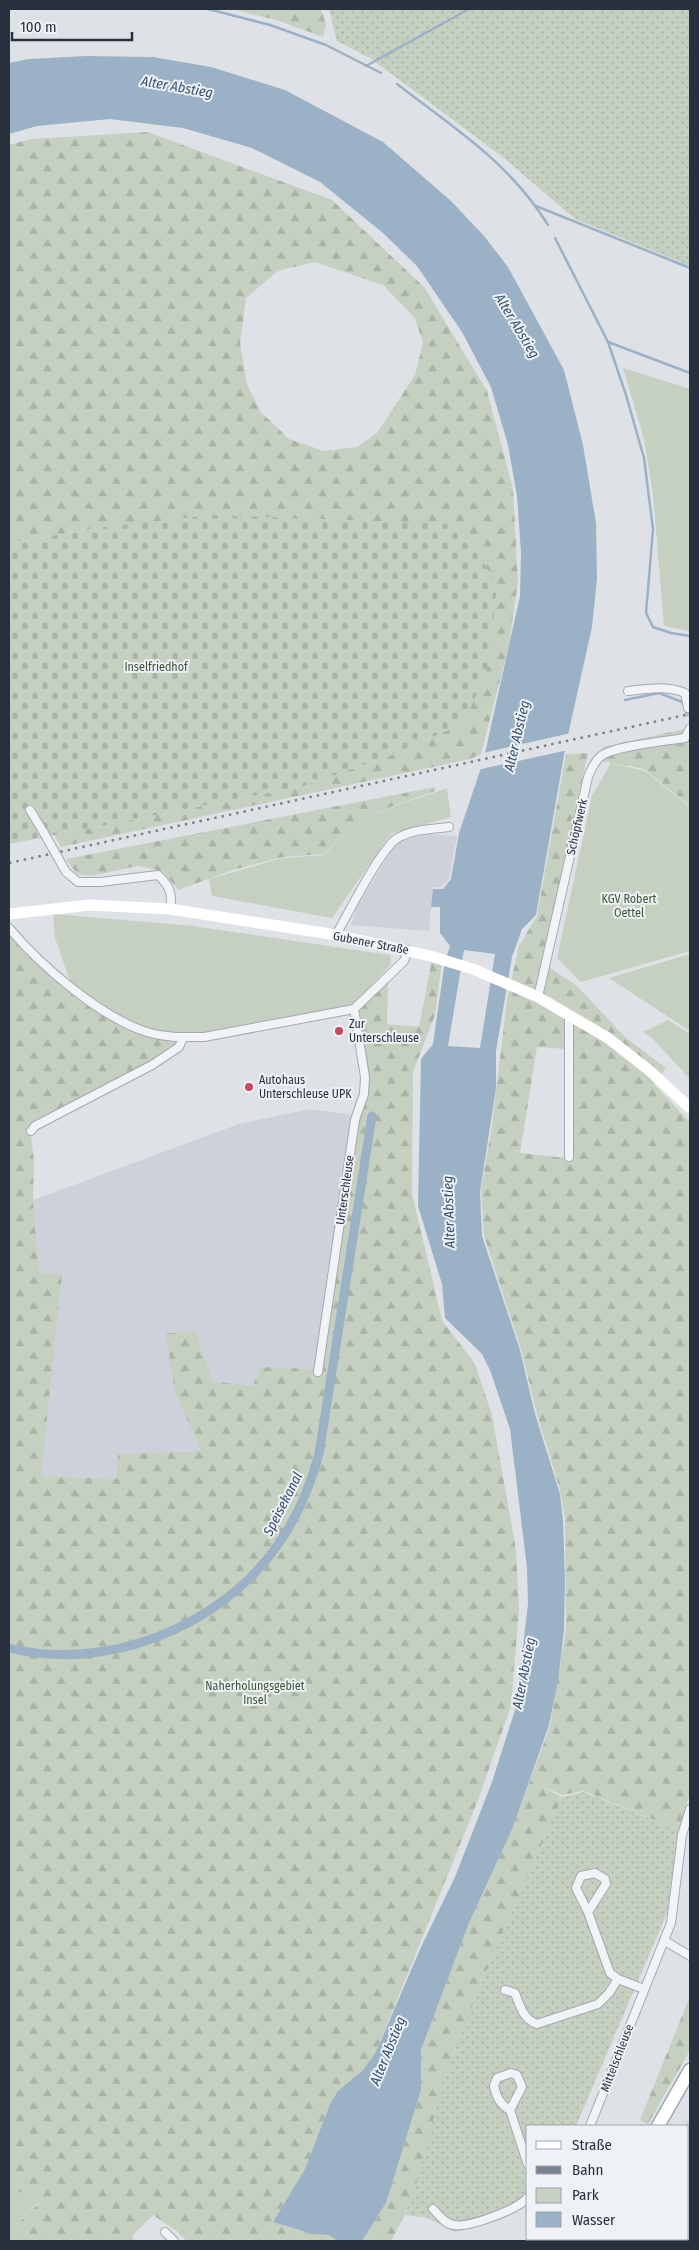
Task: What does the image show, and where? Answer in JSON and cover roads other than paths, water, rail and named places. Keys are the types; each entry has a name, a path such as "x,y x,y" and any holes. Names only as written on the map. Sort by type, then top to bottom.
{"main road":[{"name":"Gubener Straße","path":"9,914 90,905 170,908 336,935 441,959 538,997 569,1017 608,1038 650,1071 690,1108"},
{"path":"659,2125 690,2070"}],"street":[{"path":"628,691 665,688 688,692 688,708"},
{"name":"Schöpfwerk","path":"538,997 588,777 593,765 600,755 612,750 685,738 690,728"},
{"path":"30,810 66,872 78,882 100,882 158,875 167,883 172,897 170,908"},
{"path":"336,935 377,864 395,840 416,830 449,827"},
{"path":"9,928 50,971 121,1020 150,1033 183,1038 204,1037 354,1009 404,961 408,950"},
{"name":"Unterschleuse","path":"318,1372 355,1120 364,1094 365,1077 354,1009"},
{"path":"569,1017 569,1157"},
{"path":"31,1131 35,1126 152,1065 179,1047 183,1038"},
{"name":"Mittelschleuse","path":"590,2125 671,1923 682,1835 690,1809"},
{"path":"588,1912 606,1884 605,1879 596,1872 582,1876 576,1888 588,1912 610,1973 618,1979 644,1989"},
{"path":"665,1941 690,1956"},
{"path":"505,1990 515,1993 521,2010 532,2022 537,2024 598,2004 609,1993 618,1979"},
{"path":"510,2110 522,2087 517,2075 512,2073 494,2082 499,2101 510,2110 526,2159"},
{"path":"433,2209 451,2225 461,2226 508,2211 520,2205 526,2198"},
{"path":"165,2232 174,2241"}],"water":[{"name":"Alter Abstieg","path":"86,56 153,57 211,67 285,90 383,142 451,201 484,236 508,267 564,370 583,445 596,523 597,579 592,627 566,744 536,915 522,929 512,957 496,1051 496,1088 480,1192 482,1236 520,1350 535,1414 560,1494 565,1580 564,1630 558,1681 549,1725 513,1827 469,1923 421,2050 421,2090 386,2203 362,2241 338,2241 329,2235 312,2234 273,2222 305,2169 330,2104 338,2091 363,2070 376,2052 421,1947 455,1877 492,1782 516,1707 528,1604 527,1568 510,1429 490,1370 482,1354 445,1318 442,1284 418,1206 421,1059 433,1044 445,961 450,946 440,933 440,907 431,907 433,889 443,889 451,879 459,833 483,762 520,596 521,553 517,496 508,445 491,387 462,332 417,266 383,233 320,182 252,148 183,128 110,119 37,126 9,134 9,63 29,59","holes":["464,950 495,954 480,1048 448,1046"]}],"waterway":[{"path":"208,9 270,25 326,45 381,73"},
{"path":"366,66 469,9"},
{"path":"397,84 460,131 498,164 533,203 548,225"},
{"path":"536,206 690,268"},
{"path":"555,238 608,342 644,458 653,529 646,613 653,627 671,633 690,636"},
{"path":"608,342 690,373"},
{"path":"625,700 659,693 682,702"},
{"name":"Speisekanal","path":"9,1648 46,1654 84,1654 121,1648 158,1637 192,1621 224,1600 253,1575 277,1546 302,1502 319,1454 372,1116"}],"tunnel":[{"path":"688,708 690,718"}],"railway":[{"path":"9,863 690,714"}],"place":[{"name":"Zur Unterschleuse","path":"339,1031"},
{"name":"Autohaus Unterschleuse UPK","path":"249,1087"}],"park label":[{"name":"Inselfriedhof","path":"156,667"},
{"name":"KGV Robert Oettel","path":"629,906"},
{"name":"Naherholungsgebiet Insel","path":"255,1693"}]}
